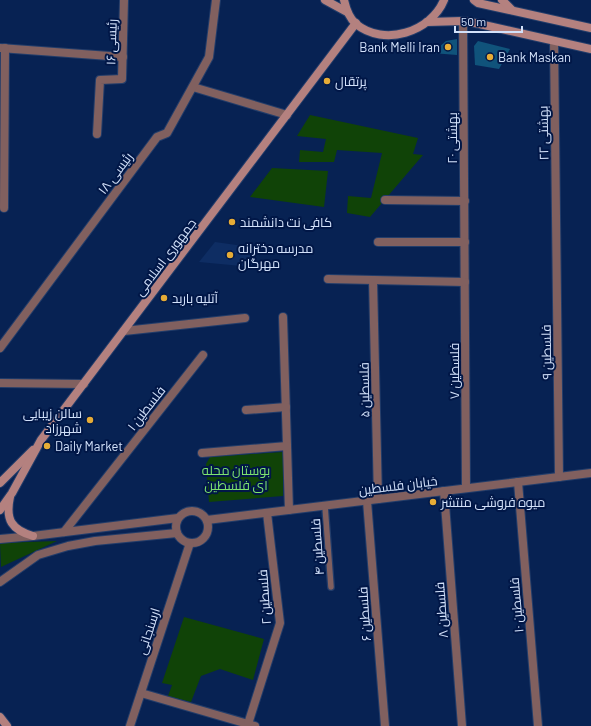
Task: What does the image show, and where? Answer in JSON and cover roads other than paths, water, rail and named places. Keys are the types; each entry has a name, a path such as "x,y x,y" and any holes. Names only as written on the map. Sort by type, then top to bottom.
{"main road":[{"path":"325,0 347,12"},
{"path":"344,0 347,12 356,24 368,31 393,36 417,29 427,22 437,14 444,0"},
{"path":"474,0 478,3 591,28"},
{"path":"502,0 512,11"},
{"path":"427,22 463,21 591,49"},
{"name":"جمهوری اسلامی","path":"0,510 12,493 41,440 356,24"},
{"path":"0,483 41,440"},
{"path":"12,493 8,510 12,524 22,533 34,536"},
{"path":"0,717 7,726"}],"street":[{"name":"رئیسی ۱۶","path":"98,134 100,80 122,80 124,0"},
{"name":"رئیسی ۱۸","path":"0,348 157,137 167,133 209,57 216,0"},
{"name":"بهشتی ۲۰","path":"463,21 465,254"},
{"name":"بهشتی ۲۲","path":"554,41 556,226"},
{"path":"4,208 3,48 123,57"},
{"path":"193,87 287,115"},
{"path":"385,200 465,201"},
{"name":"فلسطین ۹","path":"556,226 559,477"},
{"path":"378,242 465,242"},
{"name":"فلسطین ۷","path":"465,254 466,488"},
{"path":"328,279 465,282"},
{"name":"فلسطین ۵","path":"373,280 378,499"},
{"path":"124,331 245,318"},
{"path":"283,318 288,510"},
{"name":"فلسطین ۱","path":"64,532 203,355"},
{"path":"0,383 84,384"},
{"path":"246,410 286,407"},
{"path":"202,453 287,446"},
{"name":"خیابان فلسطین","path":"207,520 591,473"},
{"name":"فلسطین ۱۰","path":"518,482 538,726"},
{"name":"فلسطین ۸","path":"444,491 462,726"},
{"name":"فلسطین ۶","path":"367,501 385,726"},
{"path":"197,511 207,520 207,534 203,539 197,542 190,543 184,541 177,533 176,528 178,518 183,513 197,511"},
{"name":"فلسطین ۲","path":"252,725 280,623 267,513"},
{"path":"0,539 178,518"},
{"path":"0,582 38,555 68,546 95,541 177,533"},
{"name":"ارسنجانی","path":"130,726 190,543"},
{"path":"141,693 252,725"}],"lane":[{"name":"فلسطین ۴","path":"325,506 331,587"}],"place":[{"name":"Bank Melli Iran","path":"448,47"},
{"name":"Bank Maskan","path":"490,57"},
{"name":"پرتقال","path":"327,81"},
{"name":"کافی نت دانشمند","path":"232,222"},
{"name":"مدرسه دخترانه مهرگان","path":"230,255"},
{"name":"آتلیه باربد","path":"164,298"},
{"name":"سالن زیبایی شهرزاد","path":"90,420"},
{"name":"Daily Market","path":"47,446"},
{"name":"میوه فروشی منتشر","path":"433,502"}],"park label":[{"name":"بوستان محله ای فلسطین","path":"236,478"}]}
